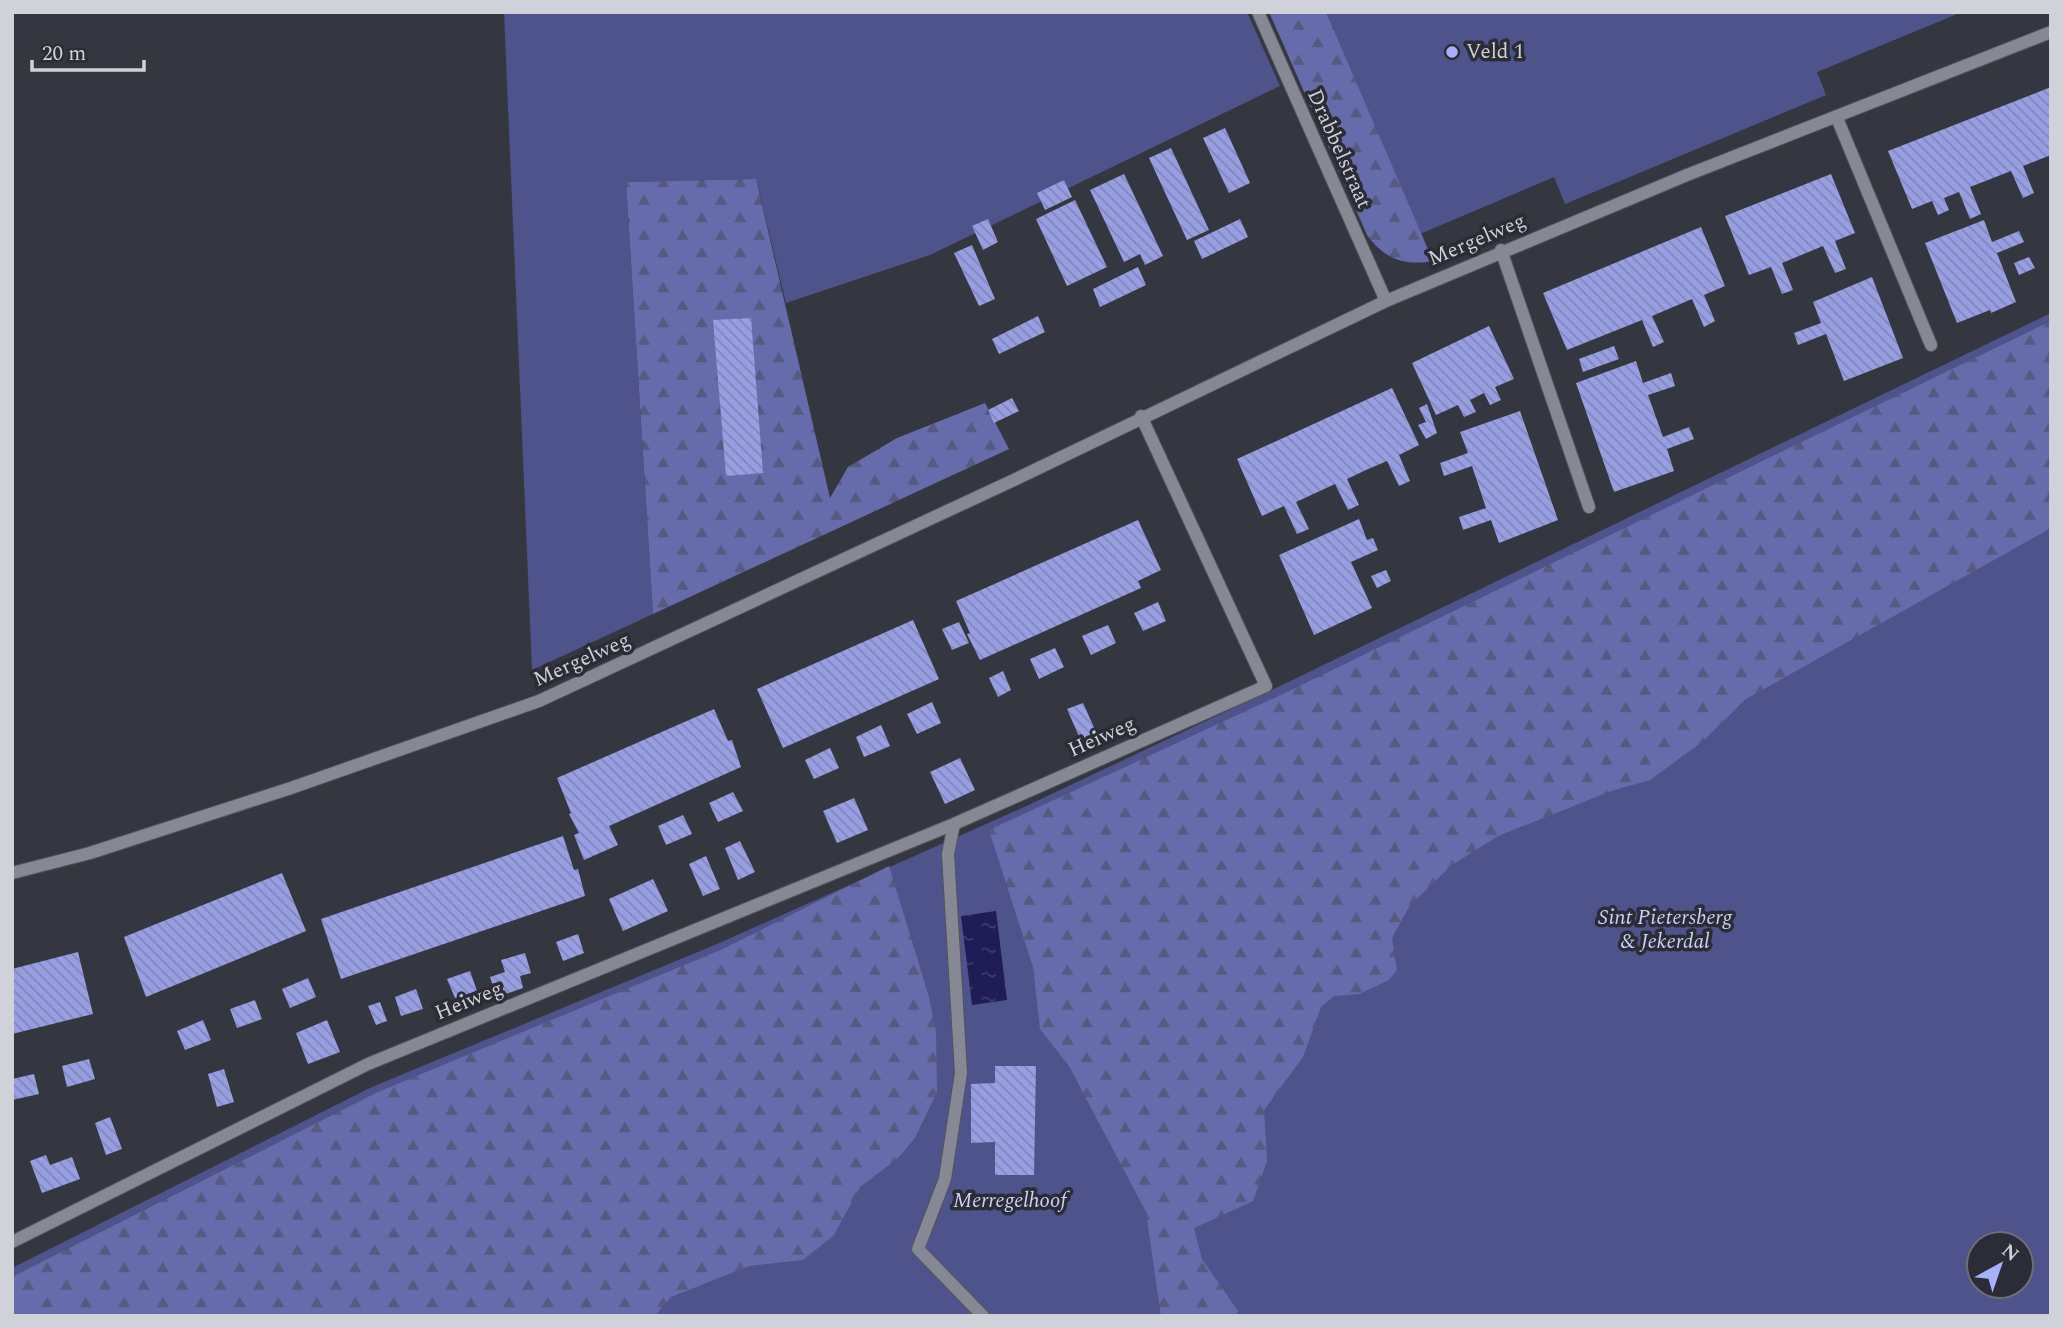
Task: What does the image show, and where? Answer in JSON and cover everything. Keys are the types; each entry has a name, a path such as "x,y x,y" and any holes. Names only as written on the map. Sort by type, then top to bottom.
{"street":[{"name":"Drabbelstraat","path":"1258,12 1385,301"},
{"name":"Mergelweg","path":"12,873 90,853 291,788 539,701 1016,479 1141,416 1385,301 1502,250 2051,32"},
{"path":"1837,118 1931,345"},
{"path":"1502,250 1589,507"},
{"name":"Heiweg","path":"12,1242 368,1064 954,824 1266,686 1141,416"},
{"path":"954,824 948,854 961,1073 945,1179 918,1249 983,1316"}],"green space":[{"path":"504,12 1247,12 1280,86 930,255 786,303 756,179 626,182 653,614 532,670"},
{"path":"1269,12 1326,12 1433,261 1395,259 1381,250 1367,235"},
{"path":"1326,12 1962,12 1817,72 1826,95 1565,204 1554,177 1420,234"},
{"path":"756,179 830,498 848,467 897,438 985,403 1009,449 653,614 626,182"},
{"name":"Sint Pietersberg & Jekerdal","path":"2051,313 2051,1316 12,1316 12,1268 372,1087 717,944 1022,808"},
{"path":"2051,321 2051,528 1746,699 1702,742 1650,780 1611,791 1498,836 1452,865 1410,905 1392,938 1397,970 1389,980 1359,994 1334,996 1321,1007 1303,1057 1264,1110 1267,1161 1253,1201 1194,1228 1202,1259 1238,1311 1235,1316 1161,1316 1146,1212 1069,1066 1040,1029 1033,967 989,830 1285,693"},
{"path":"889,866 929,997 936,1032 937,1092 915,1138 897,1159 860,1187 834,1235 803,1260 749,1266 671,1297 655,1316 12,1316 12,1277 378,1092 723,949"}],"water":[{"path":"996,911 1007,1000 972,1005 961,916"}],"building":[{"path":"2051,87 2051,155 2023,166 2034,193 2023,198 2011,171 1970,187 1981,214 1970,219 1959,192 1944,198 1949,210 1938,215 1932,201 1912,209 1888,151"},
{"path":"1225,128 1250,183 1229,193 1203,138"},
{"path":"1171,148 1209,230 1187,240 1149,158"},
{"path":"1124,174 1163,256 1145,265 1140,254 1124,262 1090,190"},
{"path":"1831,174 1855,233 1835,241 1846,269 1835,273 1823,246 1782,263 1793,290 1782,294 1771,267 1749,275 1725,216"},
{"path":"1064,180 1072,197 1045,210 1037,193"},
{"path":"1075,200 1107,267 1067,286 1036,219"},
{"path":"988,219 998,242 983,250 972,226"},
{"path":"1240,219 1248,237 1202,259 1194,241"},
{"path":"1984,220 1992,242 2019,231 2024,242 1997,253 2016,302 1957,323 1925,243"},
{"path":"1701,227 1725,286 1704,295 1715,321 1704,327 1692,299 1652,316 1664,342 1653,347 1642,320 1567,350 1543,293"},
{"path":"972,245 995,299 979,306 954,253"},
{"path":"2029,257 2035,268 2019,275 2014,263"},
{"path":"1138,267 1146,285 1100,307 1093,289"},
{"path":"1872,277 1903,358 1844,381 1826,334 1798,345 1794,333 1821,323 1813,302"},
{"path":"1038,316 1045,332 999,354 992,339"},
{"path":"751,318 763,473 726,476 713,320"},
{"path":"1489,326 1514,379 1495,387 1501,400 1490,405 1484,393 1470,400 1476,412 1464,417 1458,405 1436,415 1412,363"},
{"path":"1614,346 1619,359 1583,372 1579,359"},
{"path":"1636,361 1643,383 1671,373 1675,386 1648,395 1663,437 1689,427 1694,439 1667,449 1674,471 1614,492 1576,383"},
{"path":"1392,388 1419,445 1399,455 1410,481 1399,486 1387,461 1347,479 1359,505 1348,510 1335,484 1296,502 1309,529 1297,534 1284,506 1262,516 1237,459"},
{"path":"1012,398 1019,411 994,423 988,410"},
{"path":"1427,404 1437,433 1426,439 1418,425 1426,422 1419,408"},
{"path":"1520,411 1558,520 1499,543 1491,520 1463,530 1459,517 1486,508 1472,466 1444,476 1440,463 1468,453 1460,432"},
{"path":"1359,519 1367,540 1373,538 1378,550 1351,562 1372,608 1314,635 1279,555"},
{"path":"1138,520 1161,570 1138,581 1141,588 980,660 967,634 970,633 956,601"},
{"path":"1386,570 1391,581 1377,588 1371,576"},
{"path":"1158,602 1166,621 1143,631 1134,613"},
{"path":"913,620 939,679 783,748 757,689"},
{"path":"959,622 969,643 952,650 942,629"},
{"path":"1108,625 1116,643 1091,655 1082,636"},
{"path":"1055,648 1064,667 1039,679 1030,659"},
{"path":"1003,671 1011,690 998,697 989,678"},
{"path":"932,702 941,723 917,734 907,714"},
{"path":"1083,703 1097,734 1081,741 1067,709"},
{"path":"714,709 728,741 732,740 741,767 609,826 618,845 584,860 574,835 579,833 569,814 571,813 557,778"},
{"path":"881,725 890,746 864,757 856,737"},
{"path":"830,748 839,768 814,779 805,760"},
{"path":"960,758 975,790 945,804 930,772"},
{"path":"733,792 743,811 718,822 709,803"},
{"path":"854,798 868,830 837,843 823,811"},
{"path":"683,815 692,834 666,845 658,826"},
{"path":"563,836 574,870 578,869 585,896 341,979 321,919"},
{"path":"740,841 755,872 738,880 725,848"},
{"path":"706,856 720,889 703,896 689,864"},
{"path":"282,873 306,931 146,997 124,937"},
{"path":"653,879 668,911 623,931 609,899"},
{"path":"578,934 584,953 563,961 556,942"},
{"path":"78,952 93,1014 12,1034 12,969"},
{"path":"525,953 531,973 520,976 523,988 497,997 490,977 505,972 501,960"},
{"path":"470,971 477,991 455,998 447,979"},
{"path":"308,978 316,997 290,1008 282,989"},
{"path":"416,989 423,1009 401,1016 395,997"},
{"path":"255,1000 262,1019 237,1028 230,1009"},
{"path":"380,1002 387,1021 376,1025 368,1006"},
{"path":"203,1020 211,1040 185,1050 177,1031"},
{"path":"327,1020 340,1052 308,1064 296,1033"},
{"path":"89,1059 95,1079 67,1087 62,1066"},
{"path":"995,1066 1036,1066 1034,1175 995,1175 995,1142 971,1143 971,1084 995,1083"},
{"path":"224,1069 234,1102 217,1107 208,1074"},
{"path":"34,1074 39,1094 12,1100 12,1079"},
{"path":"110,1117 122,1149 106,1155 95,1123"},
{"path":"46,1155 50,1165 72,1157 80,1179 42,1193 30,1161"}],"place":[{"name":"Veld 1","path":"1452,52"}],"park label":[{"name":"Merregelhoof","path":"1010,1201"}]}
